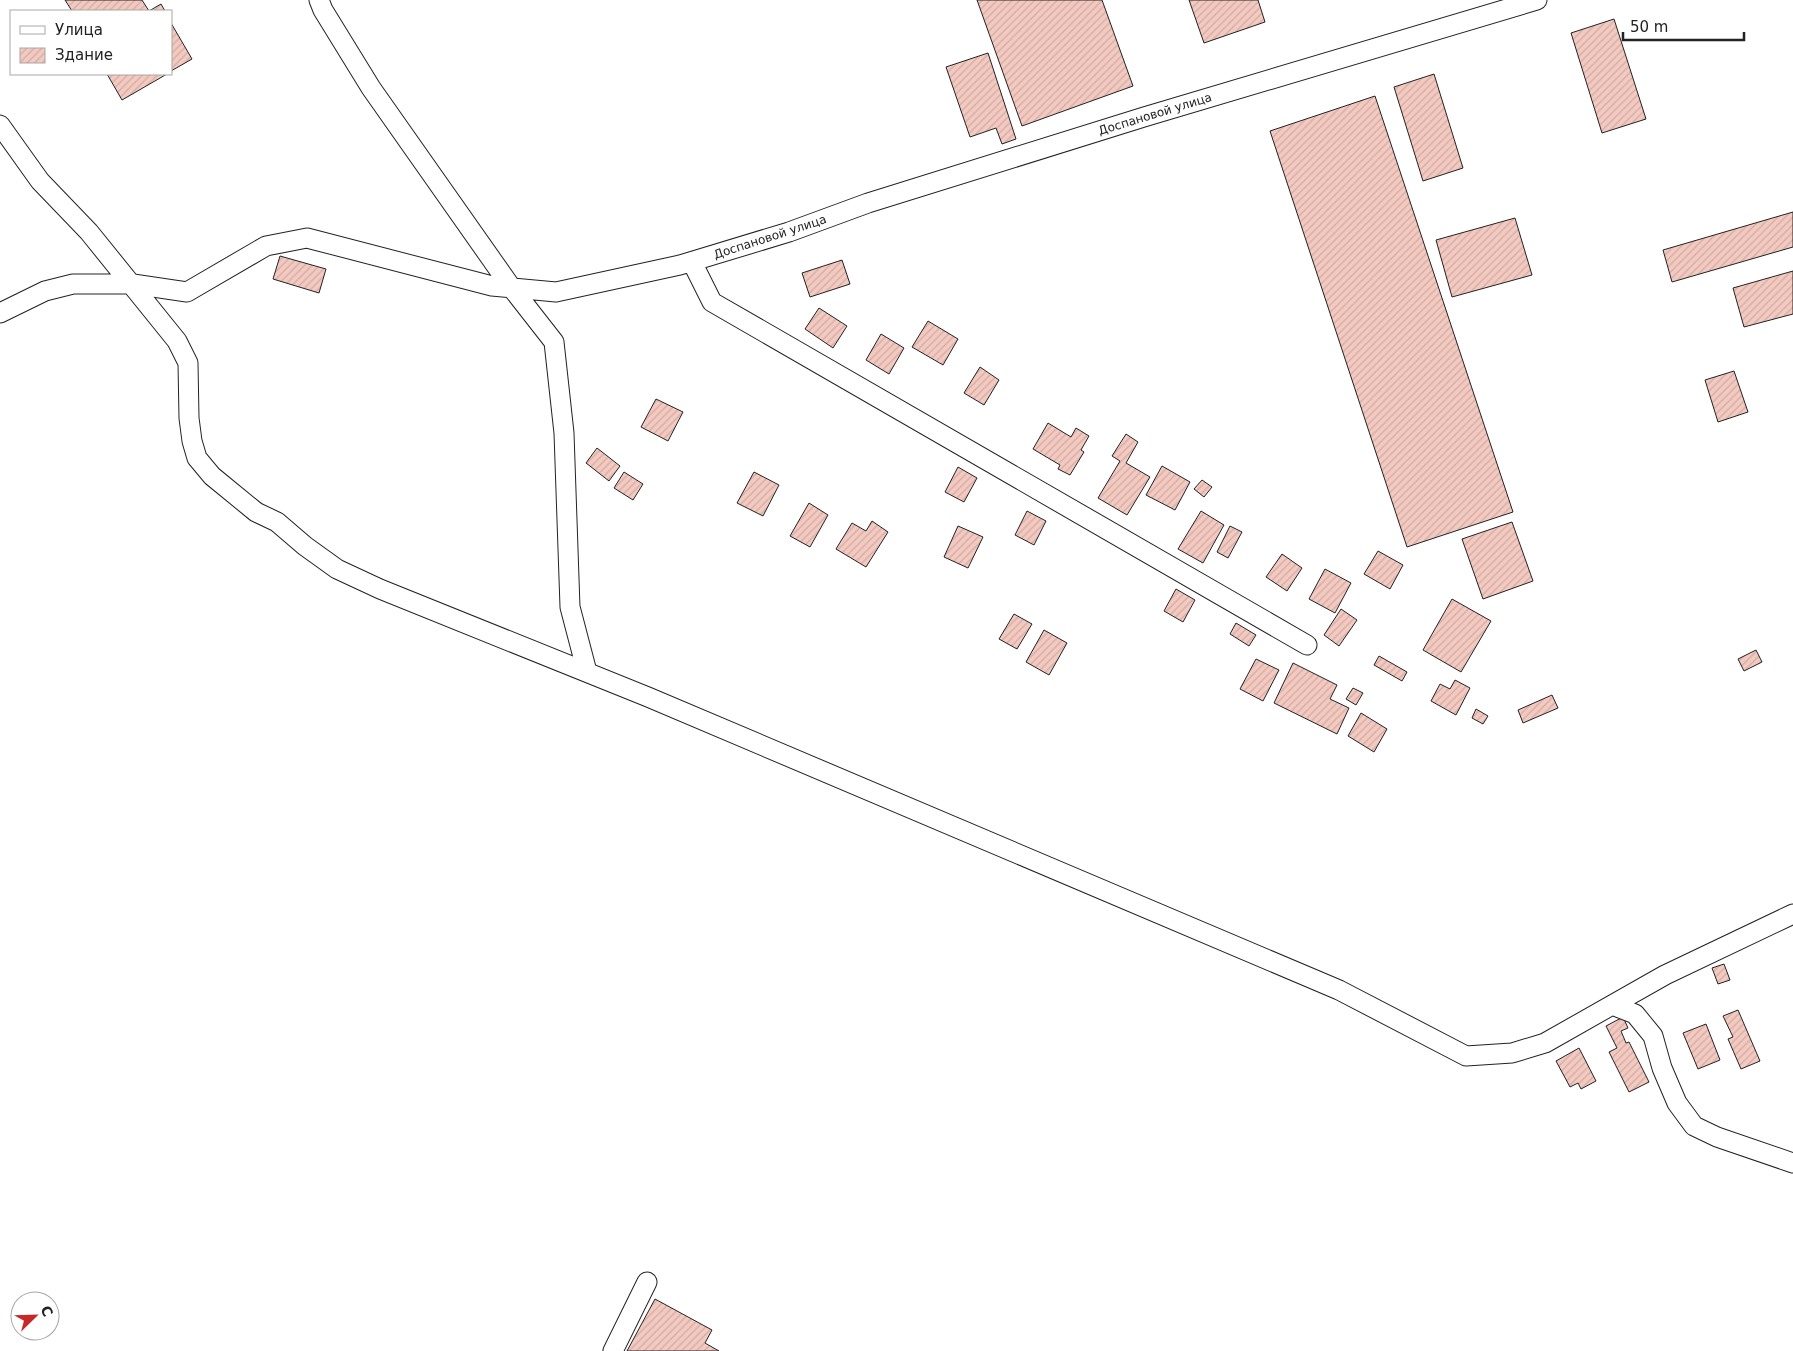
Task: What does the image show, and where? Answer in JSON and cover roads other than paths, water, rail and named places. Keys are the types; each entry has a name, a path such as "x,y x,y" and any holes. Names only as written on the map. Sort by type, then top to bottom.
{"street":[{"path":"319,0 323,10 371,88 511,287 554,342 564,433 570,607 587,672"},
{"name":"Доспановой улица","path":"0,313 45,291 73,284 133,284 187,292 266,246 307,238 484,284 556,292 692,262 790,232 868,203 1144,117 1537,0"},
{"path":"0,125 40,181 89,232 133,284 177,341 188,363 189,418 192,441 198,458 212,476 256,512 277,522 305,546 337,569 380,589 587,672 1339,990 1466,1056 1512,1053 1545,1043 1665,975 1793,914"},
{"path":"692,262 712,302 1307,645"},
{"path":"1612,1005 1635,1014 1653,1036 1662,1068 1677,1103 1694,1126 1717,1137 1793,1163"},
{"path":"613,1351 647,1282"}]}
